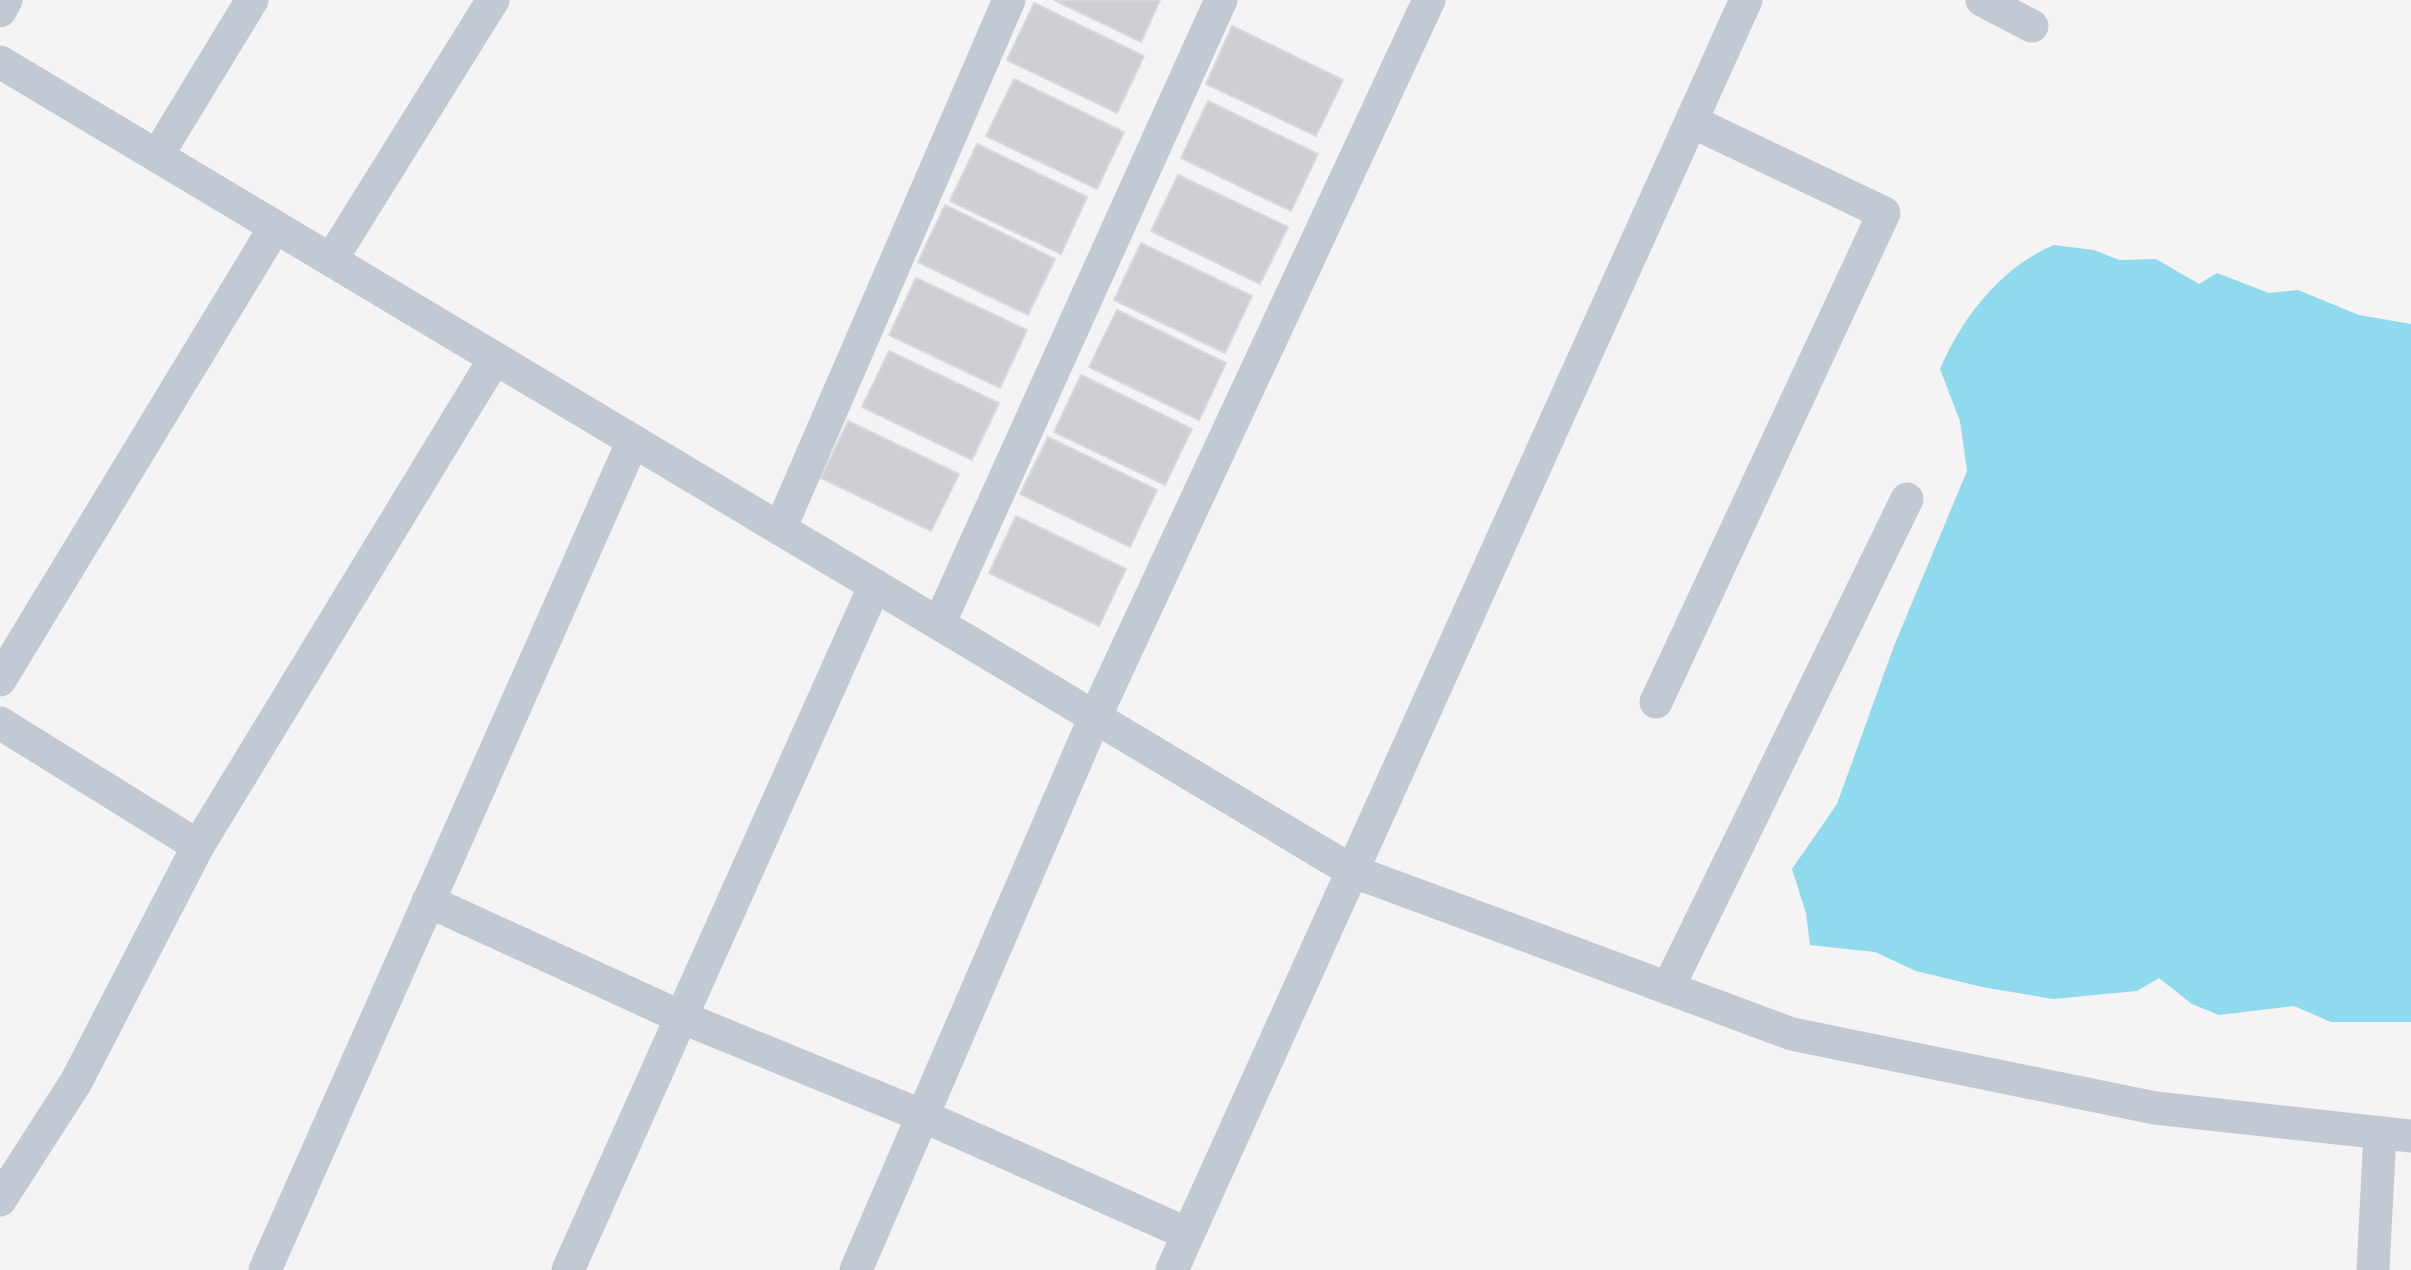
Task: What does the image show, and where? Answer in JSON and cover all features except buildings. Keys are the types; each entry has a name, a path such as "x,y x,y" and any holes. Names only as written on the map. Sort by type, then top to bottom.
{"street":[{"path":"0,11 6,0"},
{"path":"157,156 252,0"},
{"path":"331,260 493,0"},
{"path":"780,529 1009,0"},
{"path":"939,624 1221,0"},
{"path":"856,1270 1095,717 1429,0"},
{"path":"1172,1270 1746,0"},
{"path":"1982,0 2032,26"},
{"path":"0,62 1352,871 1791,1034 2155,1108 2396,1134 2373,1270"},
{"path":"1656,702 1884,214 1693,122"},
{"path":"0,680 275,227"},
{"path":"0,1200 76,1082 198,846 495,358"},
{"path":"265,1270 633,441"},
{"path":"1668,988 1907,499"},
{"path":"568,1270 875,585"},
{"path":"0,723 198,846"},
{"path":"428,901 681,1017 923,1116 1188,1234"}],"water":[{"path":"2054,245 2094,250 2119,260 2156,259 2199,284 2217,273 2269,293 2298,290 2359,315 2411,324 2411,1022 2331,1022 2294,1006 2219,1015 2192,1004 2159,978 2137,991 2053,999 1982,987 1916,971 1875,952 1810,945 1806,913 1792,869 1837,804 1894,646 1967,471 1960,421 1940,369 1960,331 1985,296 2017,266"}]}
